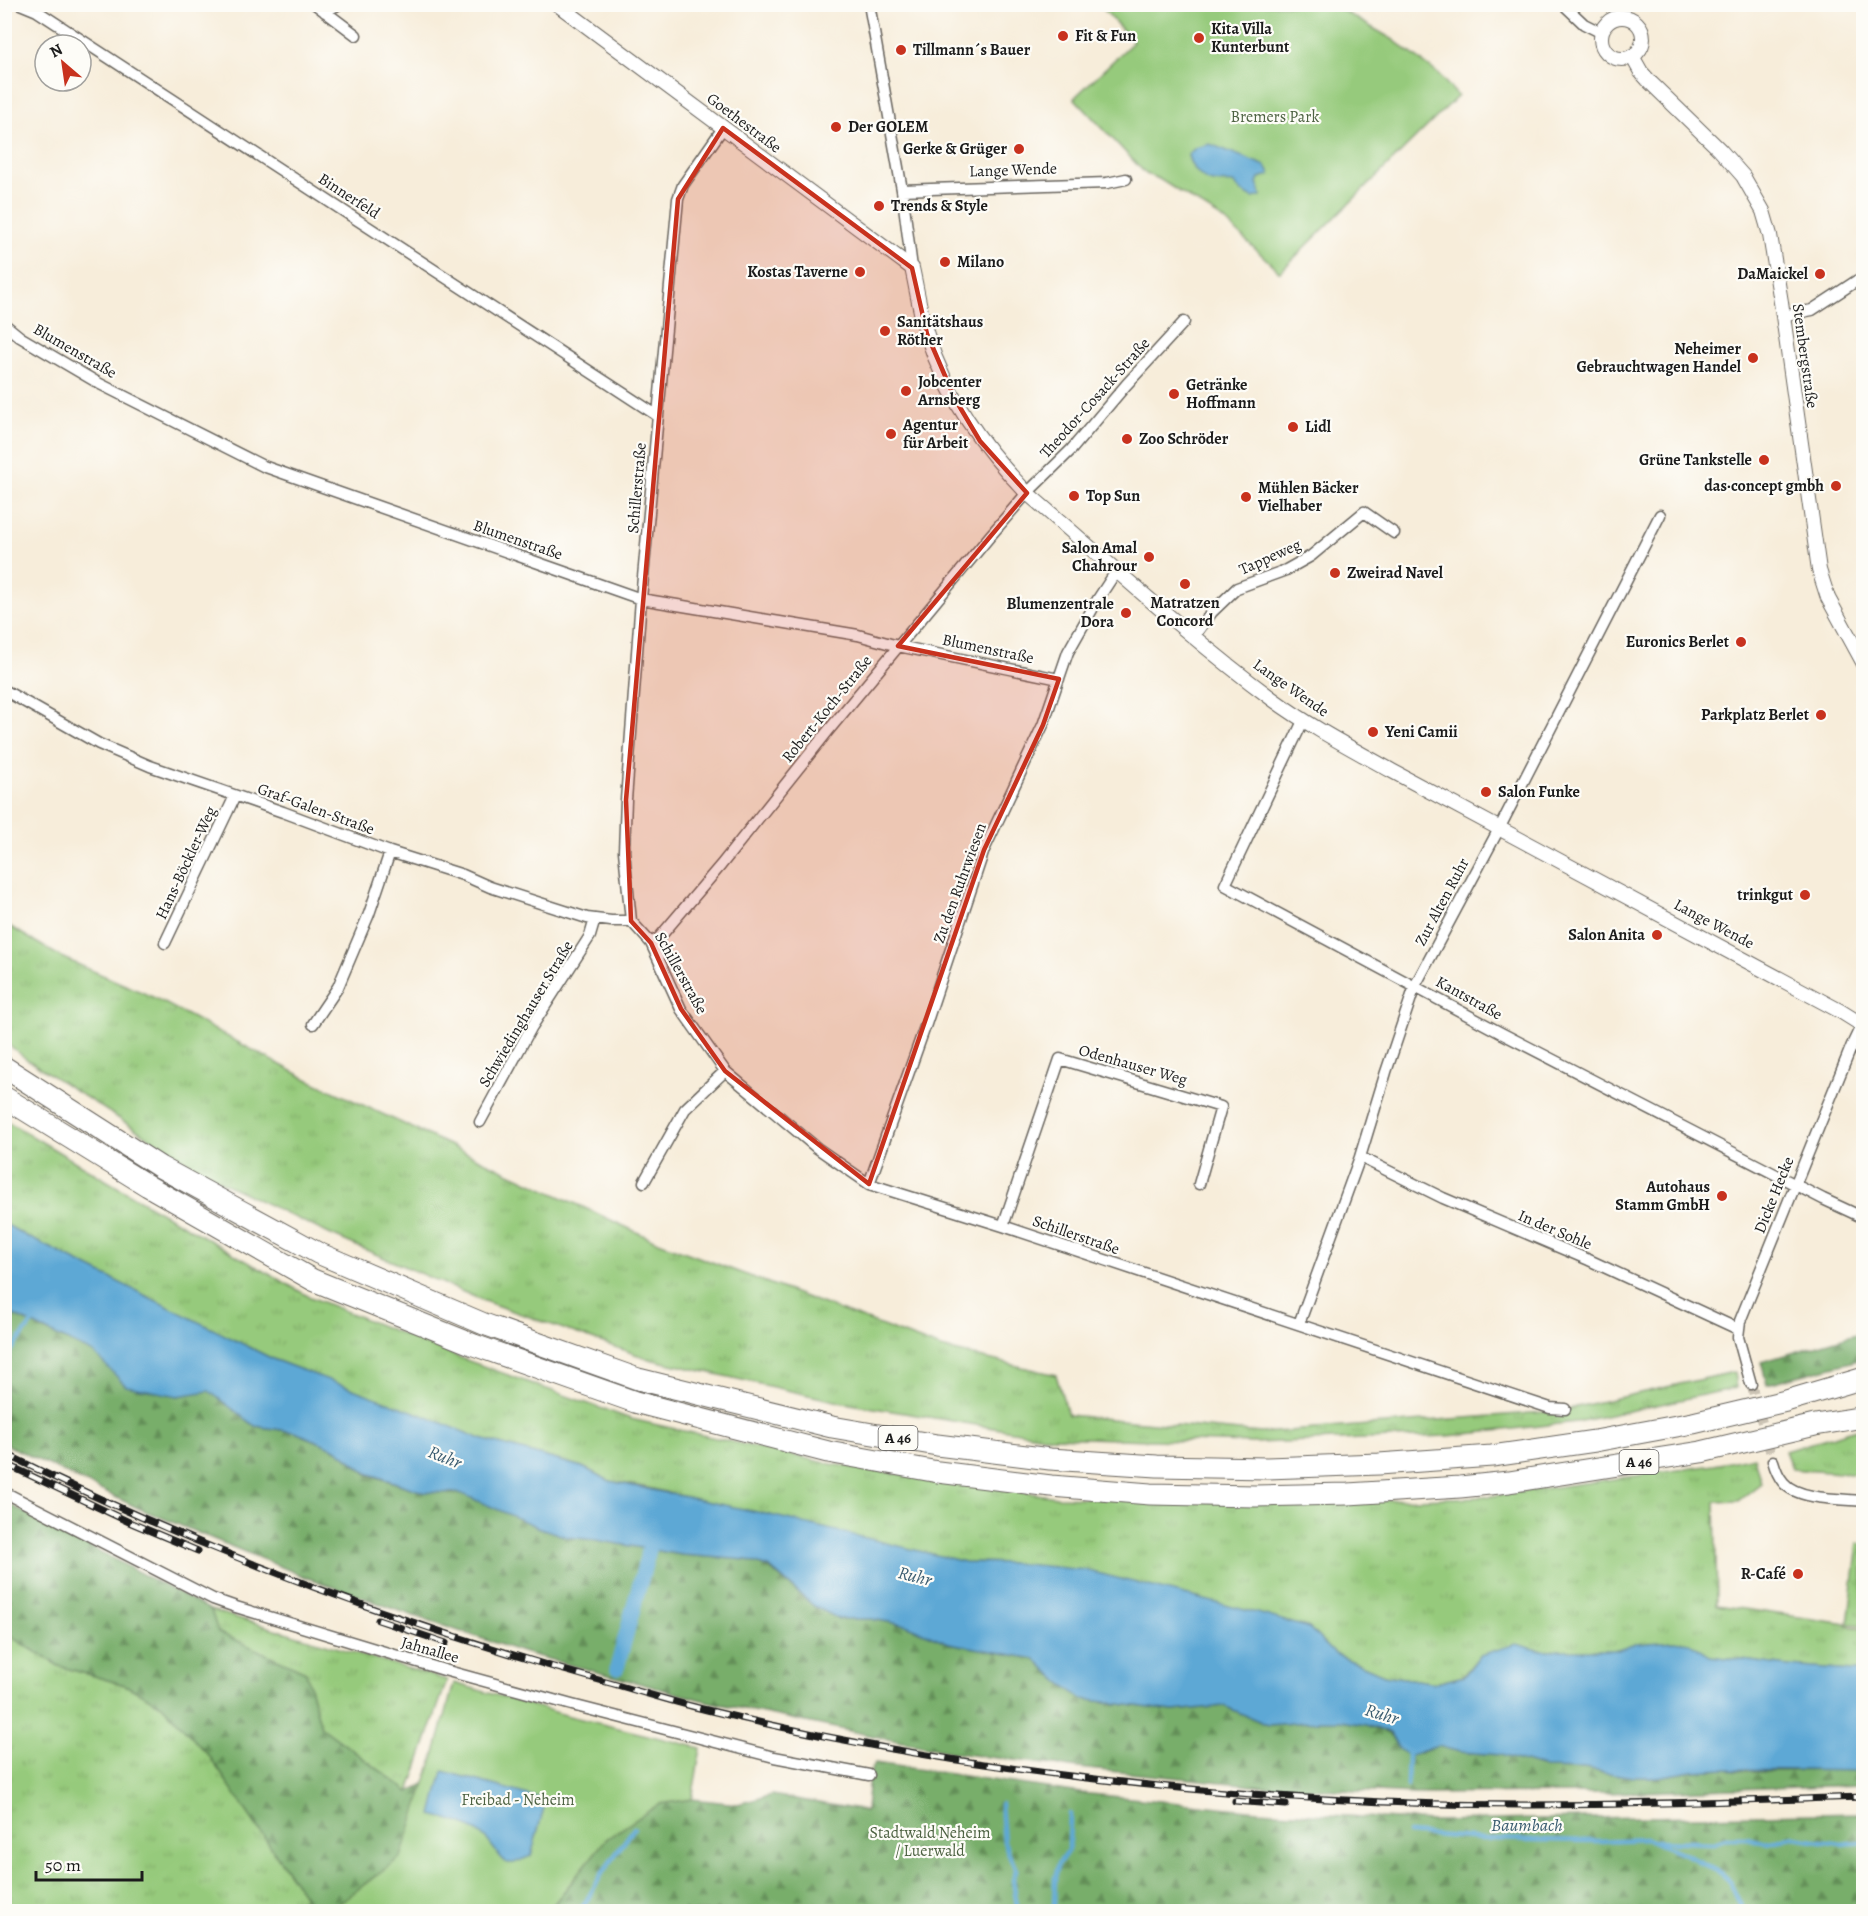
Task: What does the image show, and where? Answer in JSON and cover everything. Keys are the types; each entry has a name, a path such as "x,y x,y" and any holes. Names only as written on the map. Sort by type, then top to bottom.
{"highway":[{"name":"A 46","path":"4,1067 160,1167 318,1254 484,1324 638,1379 832,1427 937,1445 1039,1458 1157,1466 1267,1468 1379,1464 1492,1456 1595,1441 1693,1423 1786,1401 1863,1378"},
{"name":"A 46","path":"4,1097 148,1186 324,1285 474,1345 634,1402 828,1452 927,1470 1051,1486 1150,1494 1255,1496 1348,1494 1460,1487 1509,1482 1701,1452 1815,1425 1863,1409"},
{"path":"1815,1425 1863,1417"}],"street":[{"name":"Binnerfeld","path":"20,4 47,18 658,416"},
{"path":"315,4 356,35"},
{"path":"325,12 339,4"},
{"name":"Goethestraße","path":"557,4 912,268"},
{"name":"Lange Wende","path":"869,4 902,190 912,268 927,334 955,399 980,441 1027,493 1194,636 1272,698 1304,719 1392,771 1862,1023"},
{"path":"1563,4 1584,24 1602,33"},
{"path":"1616,11 1634,21 1642,33 1641,45 1632,56 1622,58 1612,56 1604,48 1602,33 1616,11"},
{"name":"Stembergstraße","path":"1632,56 1641,72 1651,83 1714,144 1743,176 1764,211 1783,316 1819,570 1828,598 1863,664"},
{"name":"Schillerstraße","path":"723,128 683,185 678,199 626,800 624,851 630,921 651,943 681,1009 725,1071 817,1148 869,1184 1003,1226 1550,1408 1565,1409"},
{"name":"Lange Wende","path":"902,190 1107,183 1126,179"},
{"path":"1783,316 1812,310 1863,276"},
{"name":"Theodor-Cosack-Straße","path":"1027,493 1071,450 1184,322"},
{"name":"Blumenstraße","path":"4,324 20,337 100,384 263,466 642,599 858,635 898,646 1059,679"},
{"name":"Robert-Koch-Straße","path":"651,943 659,938 716,871 898,646 1027,493"},
{"name":"Tappeweg","path":"1194,636 1212,612 1237,588 1286,570 1311,556 1364,512 1394,533"},
{"name":"Zur Alten Ruhr","path":"1299,1324 1360,1157 1415,986 1500,827 1660,515"},
{"name":"Zu den Ruhrwiesen","path":"869,1184 926,1024 984,850 1043,725 1068,652 1117,570"},
{"name":"Graf-Galen-Straße","path":"4,690 111,750 150,766 390,852 464,875 490,887 587,918 630,921"},
{"name":"Kantstraße","path":"1304,719 1225,885 1501,1033 1863,1218"},
{"name":"Hans-Böckler-Weg","path":"165,943 235,796"},
{"path":"313,1024 338,987 369,914 390,852"},
{"name":"Schwiedinghauser Straße","path":"480,1122 531,1028 590,936 595,919"},
{"name":"Dicke Hecke","path":"1738,1329 1862,1023"},
{"name":"Odenhauser Weg","path":"1003,1226 1060,1059 1221,1107 1199,1184"},
{"path":"644,1182 685,1109 725,1071"},
{"name":"In der Sohle","path":"1360,1157 1443,1198 1589,1260 1738,1329"},
{"path":"1738,1329 1738,1337 1751,1384"},
{"path":"1773,1461 1783,1483 1796,1492 1818,1497 1863,1501"},
{"name":"Jahnallee","path":"4,1492 213,1599 236,1607 572,1706 774,1757 869,1775"}],"highlighted area":[{"path":"723,128 912,268 927,334 955,399 980,441 1027,493 898,646 1059,679 1043,725 984,850 869,1184 725,1071 681,1009 651,943 631,921 626,800 678,199"}],"green space":[{"name":"Bremers Park","path":"1099,4 1333,5 1392,39 1436,72 1458,96 1280,272 1223,219 1159,179 1146,174 1074,98 1133,42"},
{"path":"4,923 61,957 155,998 309,1080 656,1241 941,1348 1056,1375 1068,1415 1261,1433 1559,1411 1734,1372 1736,1388 1577,1422 1448,1436 1253,1443 1049,1437 844,1403 649,1359 484,1301 329,1234 207,1175 29,1061 5,1042"},
{"path":"5,1120 308,1296 466,1360 631,1419 831,1464 1057,1497 1271,1503 1484,1497 1714,1465 1754,1457 1761,1483 1738,1501 1715,1502 1717,1605 1863,1628 1863,1672 1710,1656 1480,1655 1463,1676 1436,1683 1384,1675 1335,1654 1309,1628 1013,1563 965,1562 610,1481 583,1467 481,1439 275,1360 5,1224"},
{"path":"4,1311 94,1353 106,1364 178,1396 209,1390 255,1426 295,1432 336,1449 367,1474 423,1492 460,1493 567,1537 682,1555 747,1560 769,1568 814,1606 839,1619 872,1619 905,1625 949,1643 1035,1659 1083,1699 1173,1711 1224,1706 1268,1725 1341,1721 1366,1725 1390,1734 1400,1749 1420,1753 1438,1746 1460,1752 1501,1755 1545,1768 1584,1769 1633,1777 1658,1777 1724,1769 1748,1771 1853,1770 1863,1771 1863,1785 1607,1793 1413,1794 1263,1786 1087,1769 955,1753 710,1702 525,1653 308,1578 138,1508 5,1444"},
{"path":"1863,1332 1863,1359 1767,1384 1761,1362"},
{"path":"1863,1427 1863,1475 1792,1469 1785,1451"},
{"path":"5,1502 211,1610 218,1632 306,1672 321,1727 409,1792 426,1783 401,1857 328,1911 286,1911 305,1897 210,1757 162,1705 125,1685 59,1666 5,1633"},
{"path":"1858,1543 1863,1544 1863,1625 1848,1624"},
{"path":"211,1610 447,1680 409,1792 321,1727 306,1672 217,1632"},
{"path":"5,1633 59,1666 125,1685 162,1705 210,1757 305,1897 286,1912 5,1912"},
{"name":"Freibad - Neheim","path":"454,1683 569,1716 701,1748 692,1799 659,1804 606,1839 548,1911 328,1912 401,1857 437,1746"},
{"name":"Stadtwald Neheim / Luerwald","path":"875,1763 1081,1793 1259,1811 1433,1821 1863,1813 1863,1911 548,1912 606,1839 659,1804 692,1799 738,1804 772,1795 866,1811 869,1775"}],"water":[{"path":"1210,144 1266,166 1270,175 1259,178 1257,183 1261,196 1253,198 1233,183 1209,181 1197,172 1188,155 1195,148"},
{"name":"Ruhr","path":"5,1224 275,1360 481,1439 582,1467 610,1481 762,1513 965,1562 1013,1563 1085,1570 1265,1615 1309,1628 1335,1654 1384,1675 1436,1683 1464,1676 1480,1655 1516,1644 1538,1650 1618,1650 1635,1644 1673,1641 1690,1643 1710,1656 1863,1672 1863,1771 1724,1769 1658,1777 1633,1777 1584,1769 1545,1768 1501,1755 1460,1752 1438,1746 1408,1756 1399,1749 1390,1733 1366,1725 1341,1721 1268,1725 1224,1706 1173,1711 1082,1699 1035,1659 949,1643 905,1625 872,1619 839,1619 814,1606 770,1568 747,1560 682,1555 567,1537 540,1528 460,1493 423,1492 367,1473 336,1449 295,1432 255,1426 209,1391 178,1396 126,1386 94,1353 5,1311"},
{"path":"443,1771 546,1800 531,1856 514,1863 507,1863 476,1831 432,1815"}],"waterway":[{"path":"4,1360 35,1319"},
{"path":"617,1668 649,1550"},
{"name":"Baumbach","path":"1407,1786 1408,1753"},
{"path":"1001,1804 1004,1842 1016,1870 1013,1880 1018,1912"},
{"path":"1057,1912 1054,1907 1055,1877 1059,1863 1069,1849 1070,1814"},
{"path":"578,1912 634,1828"},
{"name":"Baumbach","path":"1408,1833 1484,1839 1597,1841 1647,1839 1687,1855 1719,1872 1729,1881 1744,1912"},
{"name":"Baumbach","path":"1656,1841 1714,1843 1728,1838 1748,1838 1766,1843 1795,1837 1841,1844 1864,1842"}],"tunnel":[{"path":"1751,1384 1773,1461"}],"railway":[{"path":"4,1453 150,1521 224,1552 299,1582 451,1635 694,1707 874,1746 1128,1783 1383,1802 1563,1805 1864,1797"},
{"path":"4,1463 129,1522 198,1551"},
{"path":"378,1620 446,1643"},
{"path":"1235,1801 1286,1805"}],"place":[{"name":"Fit & Fun","path":"1063,36"},
{"name":"Kita Villa Kunterbunt","path":"1199,38"},
{"name":"Tillmann´s Bauer","path":"901,50"},
{"name":"Der GOLEM","path":"836,127"},
{"name":"Gerke & Grüger","path":"1019,149"},
{"name":"Trends & Style","path":"879,206"},
{"name":"Milano","path":"945,262"},
{"name":"Kostas Taverne","path":"860,272"},
{"name":"DaMaickel","path":"1820,274"},
{"name":"Sanitätshaus Röther","path":"885,331"},
{"name":"Neheimer Gebrauchtwagen Handel","path":"1753,358"},
{"name":"Jobcenter Arnsberg","path":"906,391"},
{"name":"Getränke Hoffmann","path":"1174,394"},
{"name":"Lidl","path":"1293,427"},
{"name":"Agentur für Arbeit","path":"891,434"},
{"name":"Zoo Schröder","path":"1127,439"},
{"name":"Grüne Tankstelle","path":"1764,460"},
{"name":"das·concept gmbh","path":"1836,486"},
{"name":"Top Sun","path":"1074,496"},
{"name":"Mühlen Bäcker Vielhaber","path":"1246,497"},
{"name":"Salon Amal Chahrour","path":"1149,557"},
{"name":"Zweirad Navel","path":"1335,573"},
{"name":"Matratzen Concord","path":"1185,584"},
{"name":"Blumenzentrale Dora","path":"1126,613"},
{"name":"Euronics Berlet","path":"1741,642"},
{"name":"Parkplatz Berlet","path":"1821,715"},
{"name":"Yeni Camii","path":"1373,732"},
{"name":"Salon Funke","path":"1486,792"},
{"name":"trinkgut","path":"1805,895"},
{"name":"Salon Anita","path":"1657,935"},
{"name":"Autohaus Stamm GmbH","path":"1722,1196"},
{"name":"R-Café","path":"1798,1574"}]}
